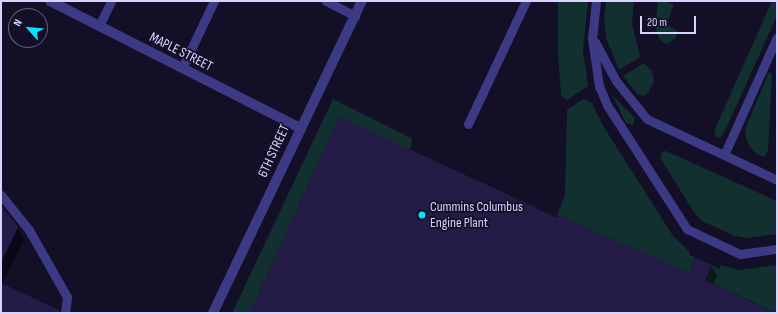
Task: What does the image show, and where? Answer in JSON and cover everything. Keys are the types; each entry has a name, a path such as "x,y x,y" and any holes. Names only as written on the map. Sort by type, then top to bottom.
{"street":[{"name":"MAPLE STREET","path":"50,1 300,128"},
{"name":"6TH STREET","path":"213,313 300,128 362,1"}],"lane":[{"path":"99,26 110,1"},
{"path":"182,68 214,1"},
{"path":"326,1 355,16"},
{"path":"468,124 526,1"},
{"path":"596,1 592,38 597,81 607,105 687,229 740,254 777,249"},
{"path":"724,155 777,37"},
{"path":"592,38 616,81 647,119 777,180"},
{"path":"1,195 29,230 67,296 66,313"}],"green space":[{"path":"558,1 588,1 583,50 588,86 567,100 561,95 558,52"},
{"path":"606,1 634,1 632,23 640,57 619,70 606,38 604,19"},
{"path":"658,1 665,1 674,5 666,25 677,30 676,38 666,44 659,39 655,26"},
{"path":"772,1 777,1 777,16 723,135 719,138 716,137 714,131"},
{"path":"644,63 652,71 654,81 648,93 643,96 637,94 623,76"},
{"path":"769,72 772,74 768,151 764,157 755,153 749,145 746,138 745,129"},
{"path":"612,95 635,118 633,125 626,123"},
{"path":"333,99 411,138 412,142 410,150 339,117 250,313 232,313"},
{"path":"583,99 592,103 602,124 673,236 690,252 689,255 695,257 689,273 557,215 565,196 567,110"},
{"path":"666,151 777,201 777,234 746,238 735,236 704,222 695,214 660,158 662,152"},
{"path":"712,265 719,269 721,265 739,270 777,265 777,313 705,280"}],"building":[{"name":"Cummins Columbus Engine Plant","path":"339,117 556,218 557,215 689,273 695,257 712,265 705,280 776,313 250,313"},
{"path":"1,205 18,227 1,263"},
{"path":"1,283 59,310 59,313 1,313"}],"place":[{"name":"Cummins Columbus Engine Plant","path":"422,215"}]}
